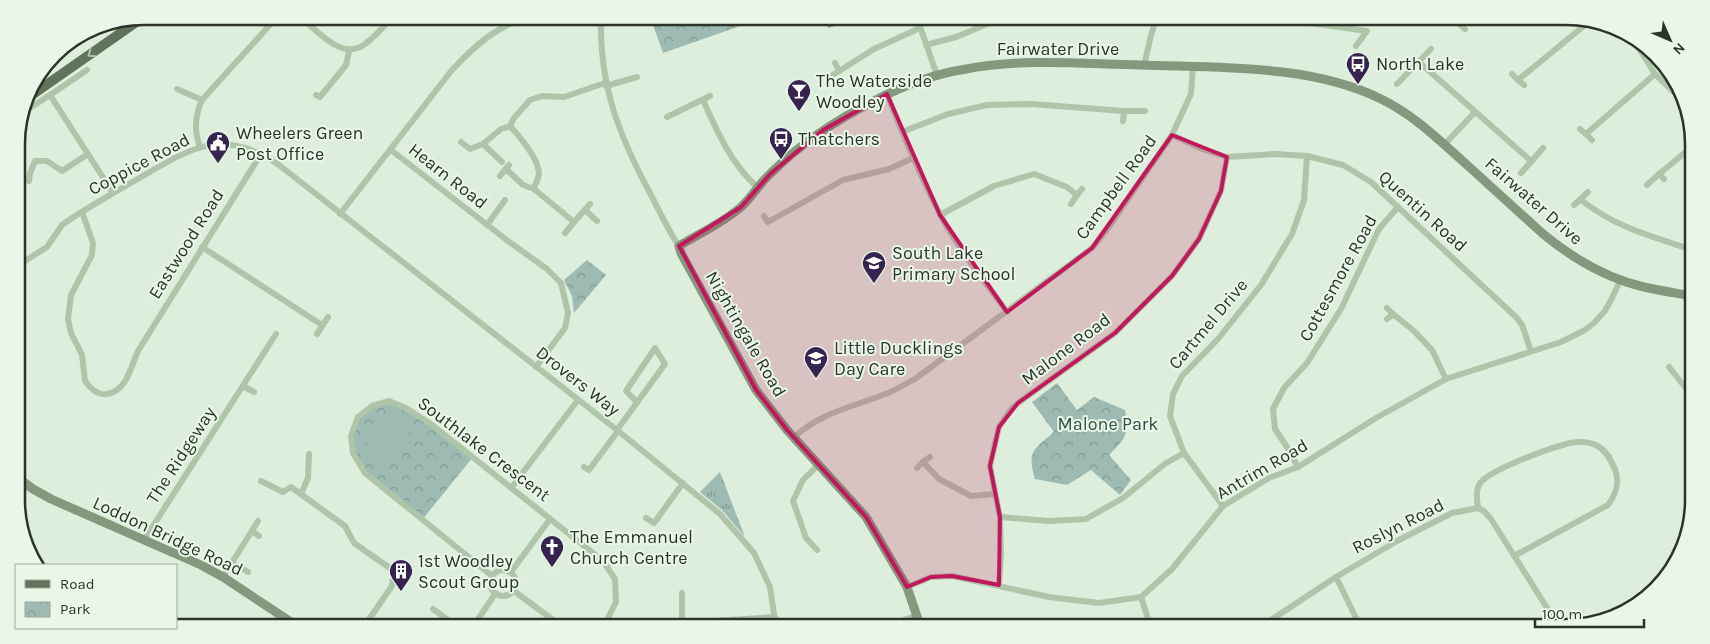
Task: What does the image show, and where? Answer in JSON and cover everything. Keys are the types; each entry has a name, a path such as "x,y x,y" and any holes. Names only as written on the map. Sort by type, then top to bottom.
{"main road":[{"path":"38,91 131,26"}],"street":[{"path":"200,147 195,126 202,100 270,25"},
{"path":"310,25 336,46 350,51 364,45 384,25"},
{"name":"Nightingale Road","path":"601,25 602,55 606,85 615,116 633,162 681,253 756,390 786,430 866,517 907,587 919,619"},
{"path":"919,25 937,75"},
{"path":"926,45 984,25"},
{"path":"1144,66 1154,25"},
{"path":"1324,25 1367,31 1356,46"},
{"path":"1460,25 1464,30"},
{"path":"340,214 452,70 469,52 504,26"},
{"path":"1518,80 1583,26"},
{"path":"828,78 874,49 920,28"},
{"path":"1397,84 1430,49"},
{"path":"320,98 346,65 350,51"},
{"path":"1641,51 1655,74 1673,91"},
{"name":"Fairwater Drive","path":"679,246 721,222 742,206 776,168 823,130 886,94 937,75 1015,62 1047,61 1144,66 1193,66 1282,73 1326,80 1361,90 1405,112 1419,122 1558,246 1593,269 1620,281 1685,295"},
{"name":"Fairwater Drive","path":"1419,62 1531,161"},
{"path":"835,64 839,71"},
{"name":"Campbell Road","path":"794,437 824,416 890,392 915,379 1092,248 1106,231 1172,135 1190,94 1193,66"},
{"path":"31,107 87,70"},
{"path":"1512,74 1524,86"},
{"path":"1586,134 1655,74"},
{"path":"461,142 470,149 483,144 501,129 510,126 514,118 530,100 542,96 564,97 637,77"},
{"path":"177,89 202,100"},
{"path":"886,94 913,158 940,214 963,252 1007,312"},
{"path":"50,95 113,193"},
{"path":"667,118 710,96"},
{"path":"703,100 732,159 757,187"},
{"path":"902,132 948,114 987,104 1031,104 1144,111"},
{"path":"1123,122 1124,111"},
{"path":"1444,144 1475,112"},
{"path":"510,126 527,147 538,169 538,177 534,189"},
{"path":"1580,129 1592,140"},
{"name":"Quentin Road","path":"1172,135 1202,149 1227,157 1275,154 1307,156 1343,165 1371,182 1517,318 1522,324 1531,351"},
{"path":"483,144 502,162"},
{"name":"Coppice Road","path":"25,261 47,247 62,225 167,162 200,147 236,146 261,154 279,165 313,193"},
{"name":"Fairwater Drive","path":"1521,173 1543,148"},
{"name":"Hearn Road","path":"390,150 547,270 561,283 568,313 565,328 536,367"},
{"path":"29,181 35,161 47,161 62,171 88,154"},
{"name":"Eastwood Road","path":"82,212 93,243 92,255 71,295 68,318 71,333 82,355 84,381 101,395 115,392 127,378 138,351 261,154"},
{"path":"1647,185 1662,177 1685,154"},
{"name":"Cartmel Drive","path":"1223,506 1184,453 1170,416 1173,394 1182,376 1218,339 1261,285 1292,234 1304,200 1307,156"},
{"name":"Malone Road","path":"999,585 1001,553 1000,517 990,466 999,427 1018,404 1115,333 1172,276 1199,239 1222,191 1227,157"},
{"path":"764,216 768,222 843,180 889,169 913,158"},
{"path":"500,176 508,167 523,184 534,189 574,222"},
{"path":"940,214 994,186 1034,174 1067,188 1077,195"},
{"path":"1070,204 1082,189"},
{"path":"1574,205 1588,192"},
{"name":"Drovers Way","path":"313,193 578,400 720,514 754,553 770,587 775,617"},
{"name":"Hearn Road","path":"486,225 505,200"},
{"path":"1581,200 1600,215 1628,229 1685,247"},
{"path":"566,232 590,204"},
{"name":"Cottesmore Road","path":"1298,467 1275,430 1273,409 1284,388 1307,363 1341,309 1379,229 1398,206"},
{"path":"585,210 597,221"},
{"path":"202,247 322,325"},
{"name":"Antrim Road","path":"1141,596 1172,570 1223,506 1269,478 1298,467 1376,418 1446,379 1561,342 1590,326 1605,311 1620,281"},
{"path":"1387,308 1414,331 1432,350 1446,379"},
{"path":"1387,319 1393,314"},
{"path":"317,334 328,317"},
{"name":"The Ridgeway","path":"144,540 276,334"},
{"path":"589,470 665,364 654,347 626,391 637,402"},
{"path":"1669,366 1685,386"},
{"path":"243,386 254,392"},
{"path":"511,488 578,400"},
{"name":"Southlake Crescent","path":"492,576 365,473 353,453 351,436 358,417 372,406 389,401 406,408 431,424 603,561 615,578 616,602 608,619"},
{"path":"1514,556 1608,505 1616,493 1617,475 1610,457 1596,445 1580,442 1563,444 1547,450 1512,464 1481,482 1477,490 1478,508 1484,511 1491,519 1514,556 1553,619"},
{"path":"1000,517 1048,521 1086,519 1123,498 1166,463 1184,453"},
{"path":"301,494 308,478 309,454"},
{"path":"917,468 930,457"},
{"path":"923,462 939,479 971,496 994,494"},
{"path":"816,545 806,538 793,501 803,480 818,465"},
{"path":"261,481 284,492 291,487 345,526 354,543 394,571 392,586 369,619"},
{"name":"Loddon Bridge Road","path":"25,482 51,499 223,577 286,619"},
{"path":"646,518 654,523 683,483"},
{"name":"Roslyn Road","path":"1273,619 1397,540 1452,514 1478,508"},
{"name":"Southlake Crescent","path":"511,572 550,519"},
{"path":"223,577 258,521"},
{"path":"252,530 259,536"},
{"path":"232,563 248,572"},
{"path":"501,570 511,572 516,580 514,591 505,596 496,594 490,584 492,576 501,570"},
{"path":"907,587 931,577 952,576 1048,597 1099,603 1141,596 1148,619"},
{"path":"1336,577 1357,619"},
{"path":"514,591 552,619"},
{"path":"682,593 682,619"},
{"path":"478,619 496,594"},
{"path":"433,609 446,619"},
{"path":"905,619 918,614"},
{"path":"744,619 775,617"}],"highlighted area":[{"path":"887,94 940,215 1007,312 1092,248 1172,135 1227,157 1221,191 1199,239 1172,276 1115,333 1018,403 999,427 990,466 1000,517 999,585 952,576 931,577 907,587 866,517 787,430 756,390 679,246 741,207 770,174 823,130"}],"green space":[{"path":"653,25 743,25 663,53"},
{"path":"827,25 839,25 828,28"},
{"path":"587,260 606,275 574,313 572,296 564,280"},
{"name":"Malone Park","path":"1057,383 1077,410 1094,397 1125,410 1127,425 1125,436 1109,455 1131,480 1120,495 1091,470 1067,485 1035,479 1032,462 1034,452 1054,432 1032,402"},
{"path":"389,401 406,408 473,457 422,520 366,473 355,457 352,448 354,428 360,417 372,407"},
{"path":"399,411 412,421 412,428 382,465 376,466 362,456 362,449 392,412"},
{"path":"720,472 745,537 722,510 700,492"}],"shaded area":[{"path":"680,25 699,25 697,26"}],"place":[{"name":"North Lake","path":"1358,85"},
{"name":"The Waterside Woodley","path":"799,112"},
{"name":"Thatchers","path":"781,160"},
{"name":"Wheelers Green Post Office","path":"218,164"},
{"name":"South Lake Primary School","path":"874,284"},
{"name":"Little Ducklings Day Care","path":"816,379"},
{"name":"The Emmanuel Church Centre","path":"552,568"},
{"name":"1st Woodley Scout Group","path":"401,592"}]}
